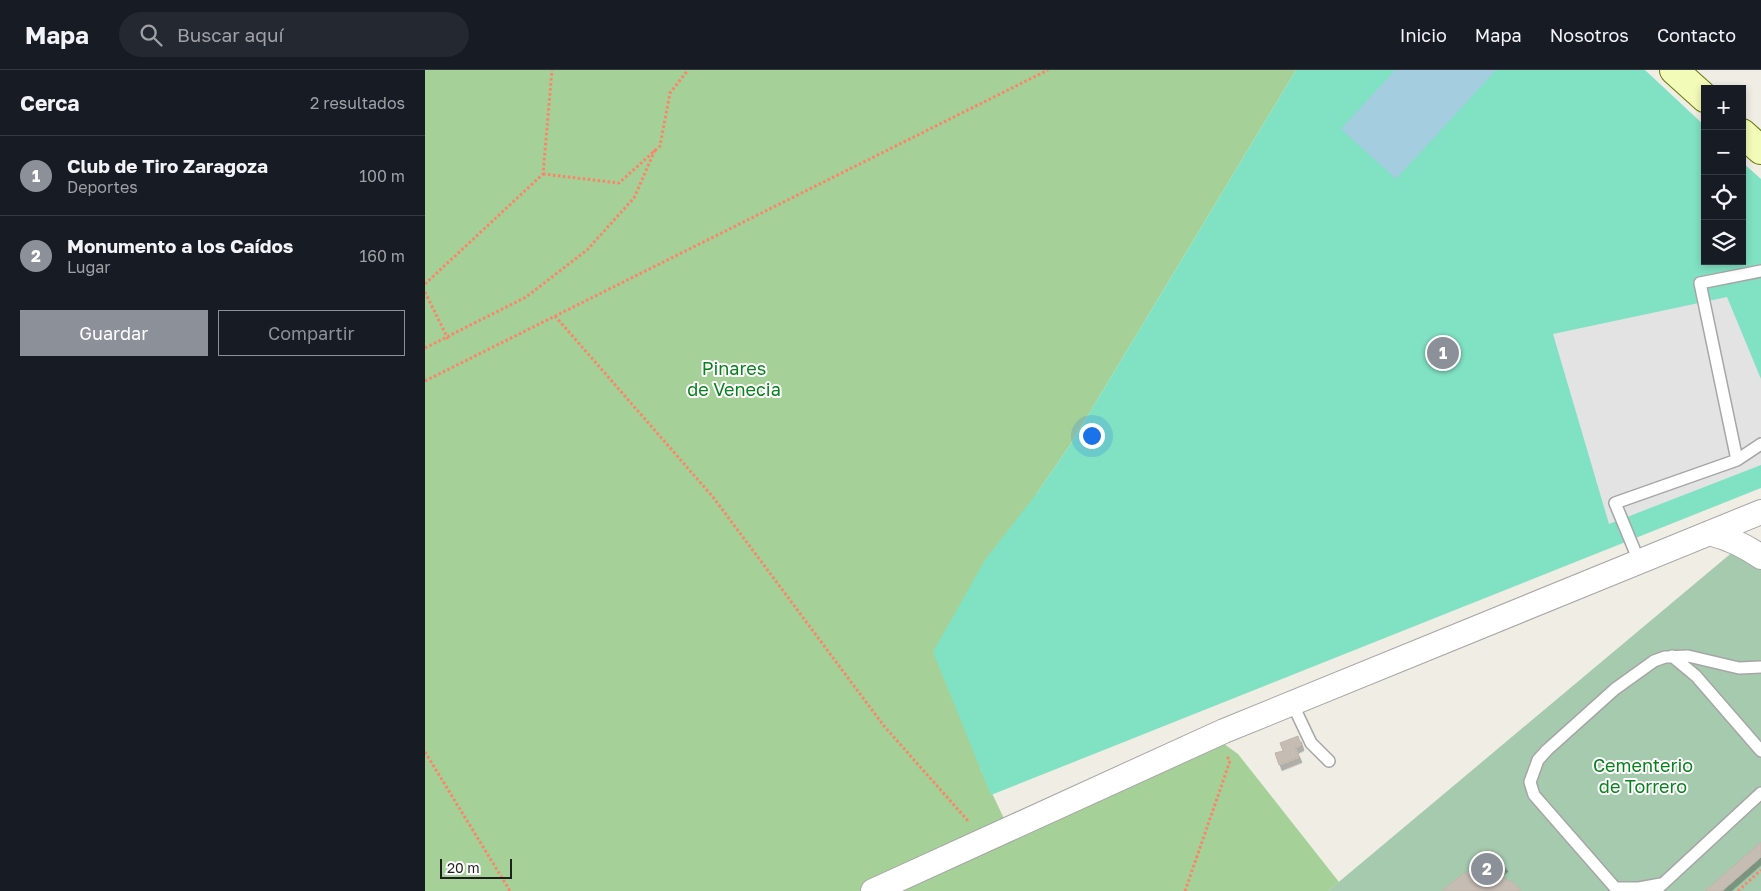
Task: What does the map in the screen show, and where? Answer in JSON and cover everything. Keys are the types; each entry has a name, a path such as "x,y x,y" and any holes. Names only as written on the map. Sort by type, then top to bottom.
{"street":[{"path":"1674,70 1701,94"},
{"path":"1746,137 1761,150"},
{"path":"873,891 1213,736 1761,512"},
{"path":"1709,533 1729,538 1746,546 1761,557"}],"lane":[{"path":"1737,460 1699,283 1761,271"},
{"path":"1639,562 1615,503 1737,460 1761,444"},
{"path":"1761,667 1739,668 1702,658 1672,656 1654,661 1644,666 1547,750 1535,766 1530,782 1535,795 1547,812 1617,889 1658,888 1761,793"},
{"path":"1672,656 1696,676 1761,751"},
{"path":"1292,703 1311,743 1329,761"}],"path":[{"path":"425,284 543,174 552,70"},
{"path":"543,174 619,183 660,146 670,93 687,70"},
{"path":"425,381 1048,70"},
{"path":"425,348 448,339 469,324 526,298 587,250 635,198 655,150"},
{"path":"425,292 448,339"},
{"path":"555,316 713,497 884,726 985,840"},
{"path":"1185,891 1230,761 1213,736"},
{"path":"425,752 510,891"},
{"path":"1738,891 1761,870"}],"green space":[{"name":"Pinares de Venecia","path":"425,70 1296,70 1070,445 1037,493 980,768 1009,829 1213,736 1238,754 1339,882 1328,891 425,891"},
{"path":"1296,70 1645,70 1701,122 1701,265 1746,265 1746,166 1761,179 1761,488 991,795 933,652 985,560 1037,493 1070,445"},
{"name":"Cementerio de Torrero","path":"1741,545 1761,567 1761,891 1328,891"}],"shaded area":[{"path":"1727,297 1761,379 1761,465 1609,524 1553,334"}],"water":[{"path":"1395,70 1496,70 1396,179 1341,129"}],"building":[{"path":"1298,736 1301,745 1295,748 1299,757 1279,765 1275,753 1283,751 1280,743"},
{"path":"1761,842 1761,857 1722,891 1705,891"},
{"path":"1492,850 1505,866 1497,872 1509,882 1511,880 1521,891 1442,891 1464,873 1466,874"}],"place":[{"name":"Club de Tiro Zaragoza","path":"1443,353"},
{"name":"Monumento a los Caídos","path":"1487,869"}]}
